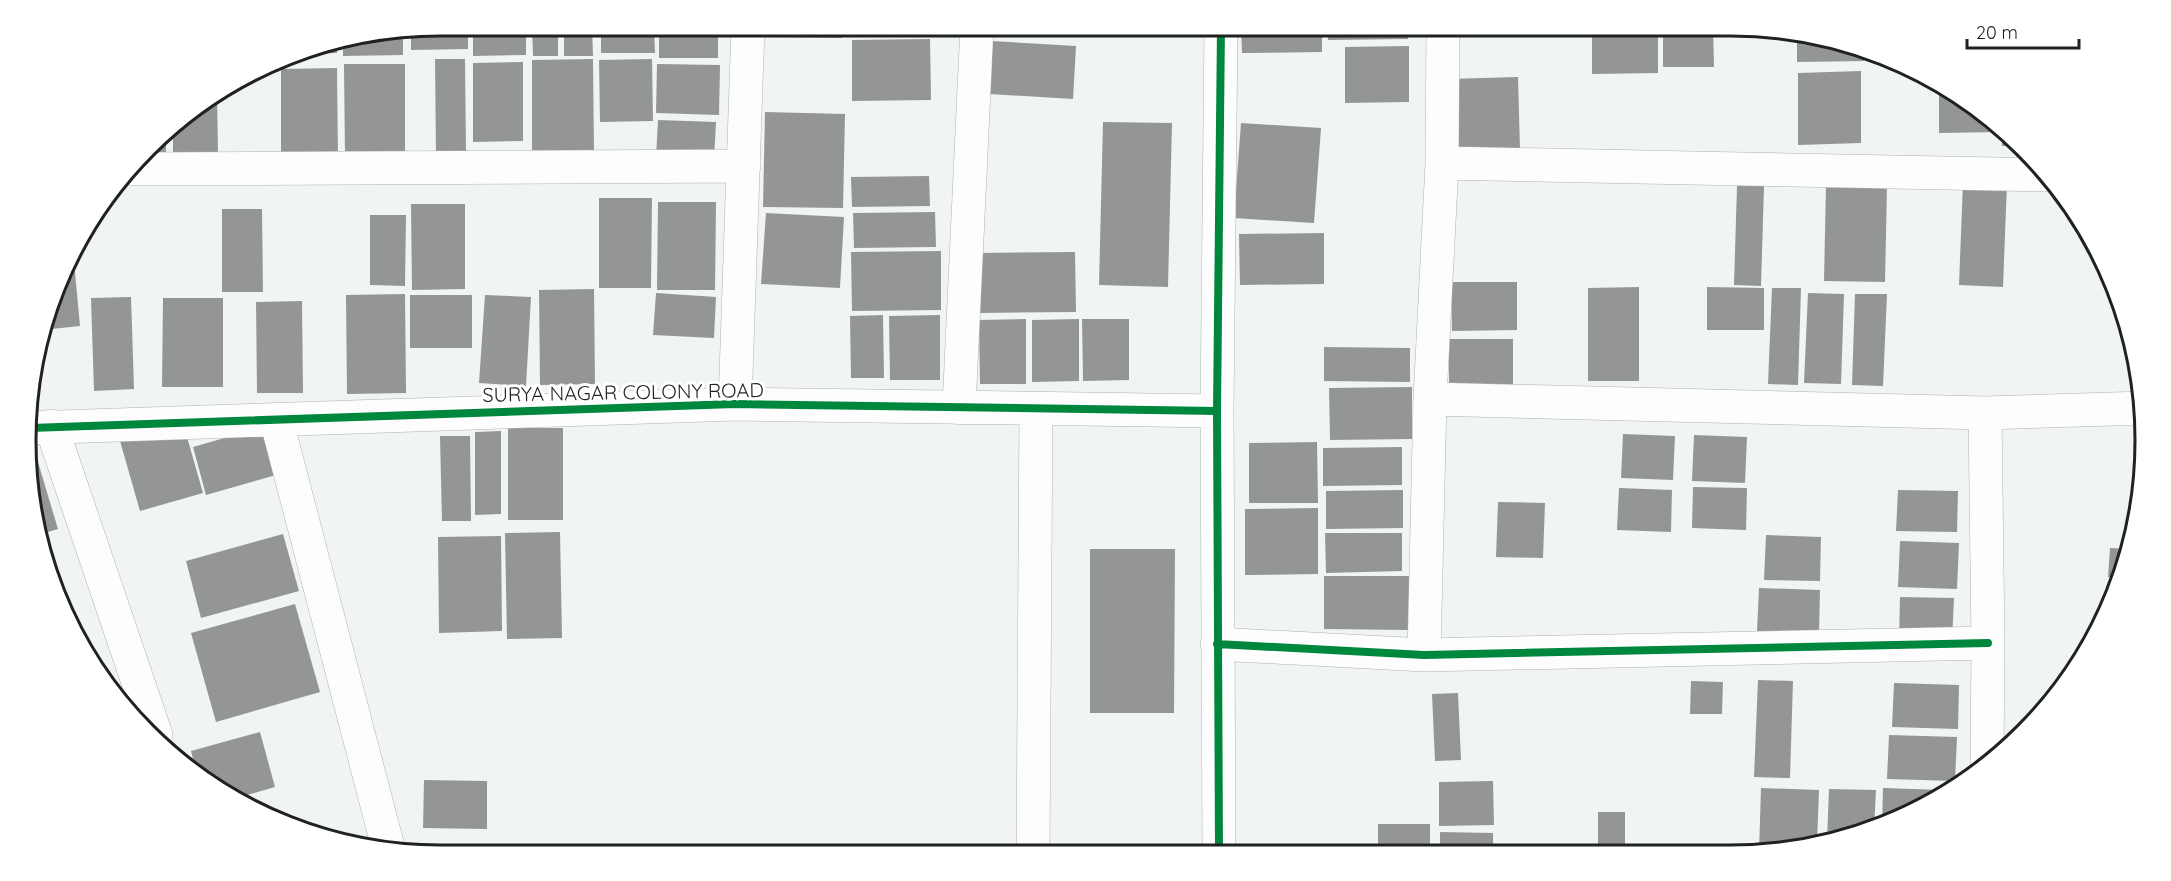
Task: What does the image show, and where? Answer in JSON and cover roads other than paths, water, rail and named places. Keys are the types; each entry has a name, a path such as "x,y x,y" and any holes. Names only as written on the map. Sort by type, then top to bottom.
{"street":[{"path":"735,404 748,36"},
{"path":"959,408 977,36"},
{"path":"1219,845 1217,411 1221,36"},
{"path":"1424,655 1430,399 1442,163 1443,36"},
{"path":"1442,163 2036,175"},
{"path":"141,169 744,166"},
{"path":"1430,399 1985,412 2134,408"},
{"name":"SURYA NAGAR COLONY ROAD","path":"40,427 735,404 1217,411"},
{"path":"1033,845 1036,409"},
{"path":"1985,412 1987,753"},
{"path":"276,419 387,842"},
{"path":"40,427 152,725"},
{"path":"1217,644 1424,655 1988,643"}]}
